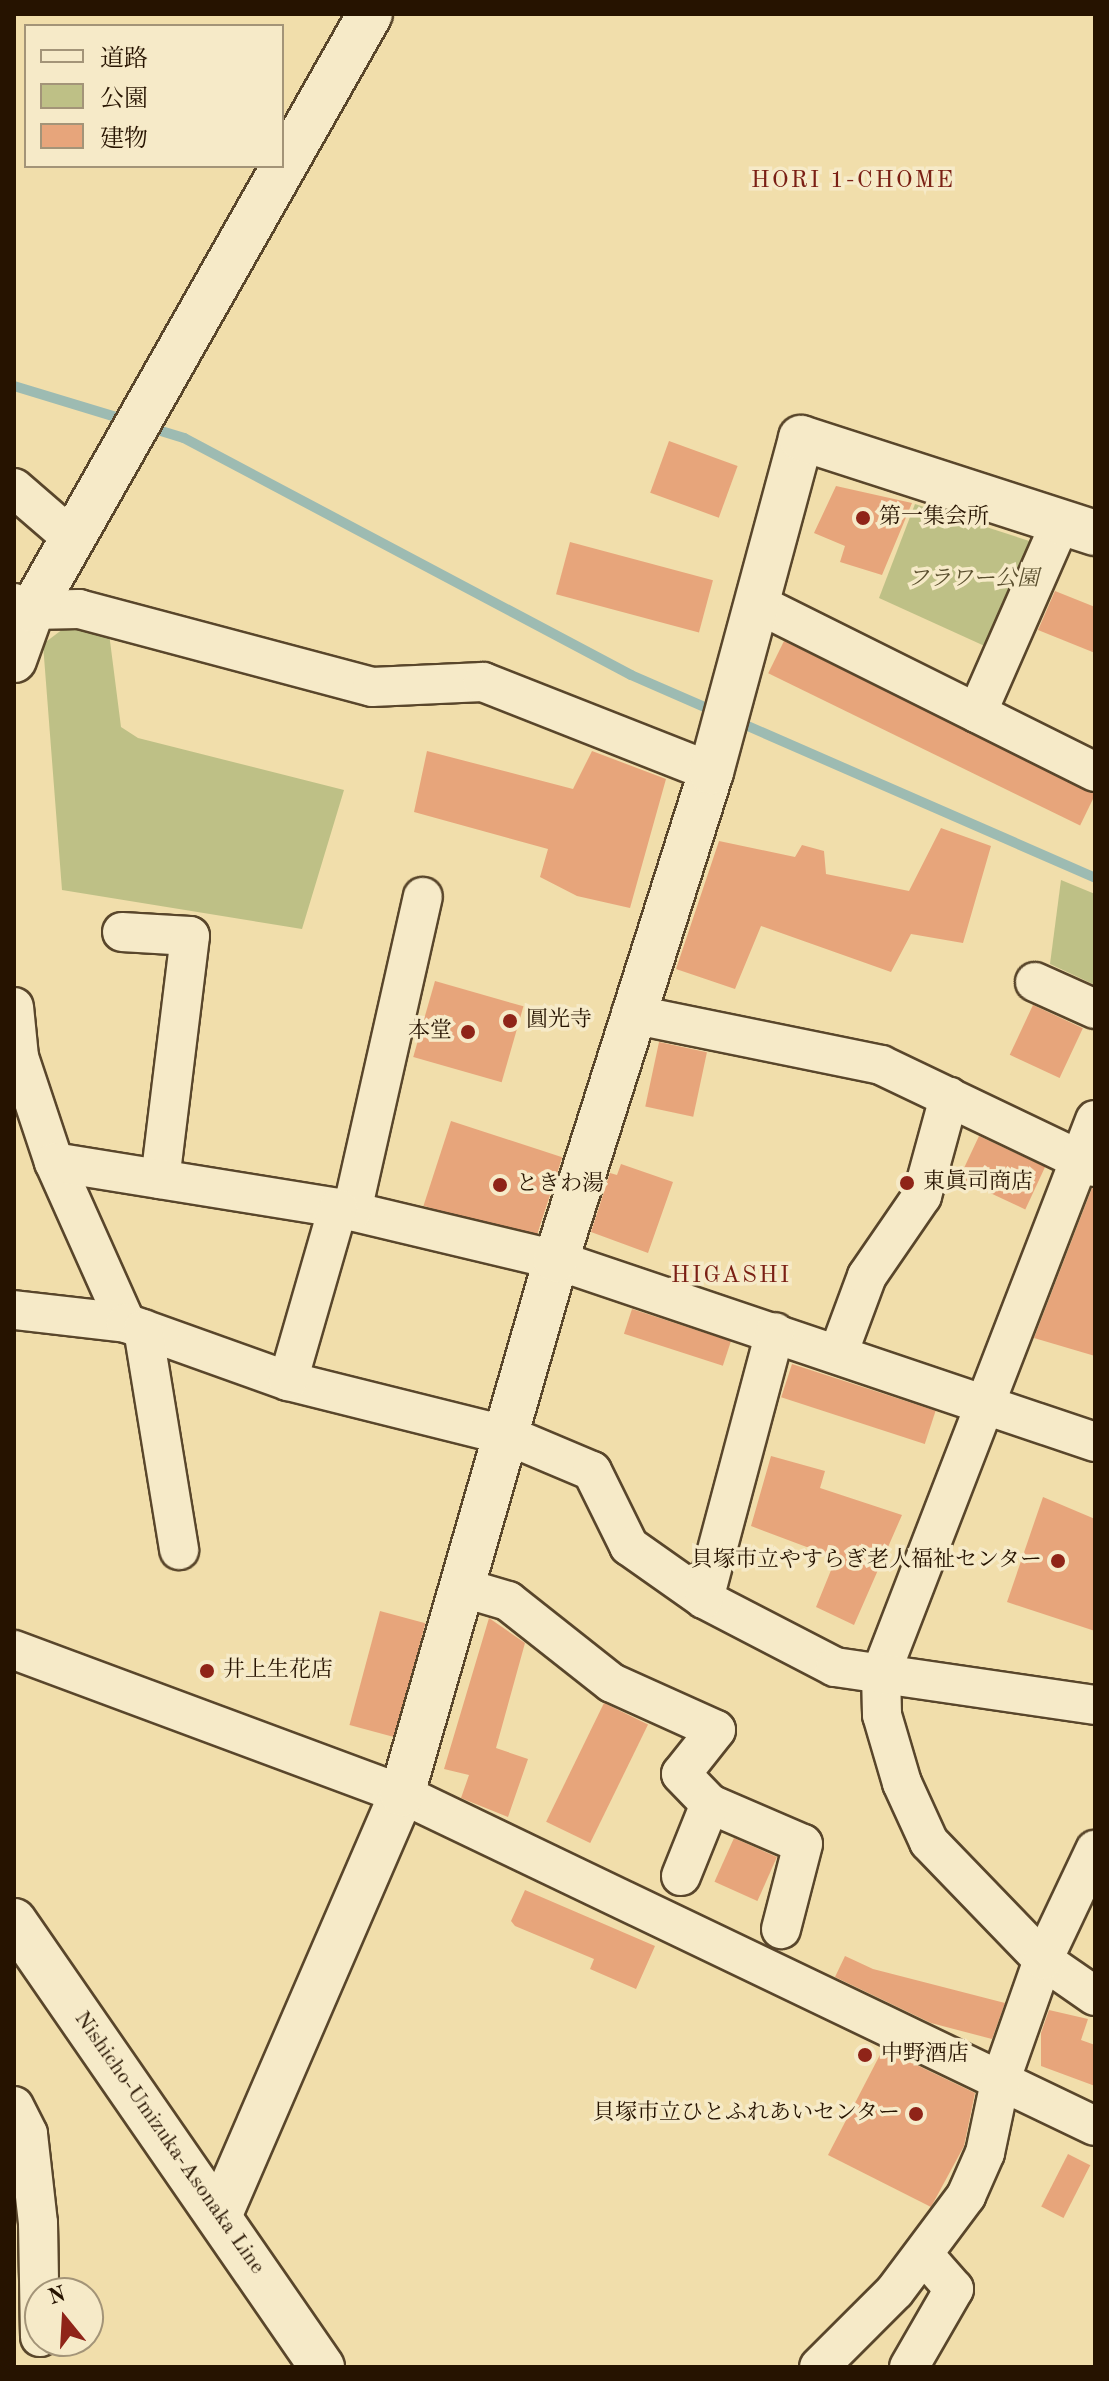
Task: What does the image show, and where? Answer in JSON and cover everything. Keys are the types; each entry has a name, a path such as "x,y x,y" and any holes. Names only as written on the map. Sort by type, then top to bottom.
{"street":[{"path":"284,165 370,14"},
{"path":"14,660 23,606 72,538 282,168"},
{"path":"220,2214 402,1794 509,1436 556,1260 631,1014 711,772 801,438 1078,528 977,713"},
{"path":"14,488 72,538"},
{"path":"756,603 1095,772"},
{"path":"23,606 79,609 372,687 483,682 711,772"},
{"path":"288,1381 345,1209 423,897"},
{"path":"122,932 190,936 160,1179"},
{"path":"1035,982 1095,1009"},
{"path":"14,1007 19,1057 54,1162 134,1326 179,1550"},
{"path":"631,1014 881,1065 1088,1163"},
{"path":"838,1354 867,1276 922,1196 949,1097"},
{"path":"1095,1120 1088,1163 987,1403 881,1673 882,1715 929,1842 1043,1960 1095,1996"},
{"path":"54,1162 345,1209 556,1260 1095,1442"},
{"path":"14,1310 134,1326 288,1381 509,1436 592,1471 629,1546 704,1599 835,1667 1095,1705"},
{"path":"704,1599 775,1332"},
{"path":"464,1588 508,1601 612,1683 716,1730 681,1774 710,1804 803,1844 781,1929"},
{"path":"14,1650 402,1794 1095,2126"},
{"path":"681,1876 710,1804"},
{"path":"819,2367 925,2256 966,2196 985,2153 1000,2082 1043,1960 1095,1850"},
{"name":"Nishicho-Umizuka-Asonaka Line","path":"14,1921 220,2214 322,2367"},
{"path":"14,2106 28,2134 35,2193 38,2277"},
{"path":"909,2367 954,2289 925,2256"}],"green space":[{"name":"フラワー公園","path":"915,504 1048,547 1000,653 879,598"},
{"path":"67,626 109,633 121,727 138,738 344,790 302,929 62,890 43,644"},
{"path":"1061,880 1095,894 1095,985 1050,964"}],"building":[{"path":"669,441 738,466 719,518 650,493"},
{"name":"第一集会所","path":"836,486 912,503 882,575 840,562 845,546 814,533"},
{"path":"570,542 713,580 699,632 556,594"},
{"path":"1055,591 1095,607 1095,653 1038,630"},
{"path":"784,641 1095,793 1080,825 768,673"},
{"path":"427,751 573,789 592,751 666,779 630,908 577,896 540,877 548,849 414,812"},
{"path":"941,828 991,846 963,943 911,934 891,972 761,926 735,989 676,969 719,841 795,857 802,845 824,851 826,874 909,891"},
{"name":"本堂","path":"435,981 523,1006 502,1082 413,1057"},
{"path":"1033,1005 1083,1028 1060,1078 1010,1055"},
{"path":"659,1042 707,1052 693,1117 645,1107"},
{"name":"ときわ湯","path":"451,1121 562,1157 535,1242 423,1206"},
{"path":"979,1136 1045,1167 1025,1209 959,1179"},
{"path":"621,1164 673,1182 648,1253 591,1232 610,1173 617,1175"},
{"path":"1092,1188 1095,1189 1095,1356 1034,1338"},
{"path":"632,1309 731,1341 723,1366 624,1334"},
{"path":"792,1364 936,1411 925,1444 781,1397"},
{"path":"771,1456 825,1471 820,1488 902,1515 854,1625 816,1607 836,1558 751,1526"},
{"name":"貝塚市立やすらぎ老人福祉センター","path":"1043,1497 1095,1519 1095,1631 1007,1602"},
{"path":"380,1611 425,1623 395,1737 349,1725"},
{"path":"489,1618 525,1643 496,1748 528,1759 508,1817 461,1798 469,1775 444,1769"},
{"path":"604,1703 648,1724 590,1843 546,1822"},
{"path":"734,1838 777,1857 757,1901 714,1882"},
{"path":"525,1890 655,1946 636,1989 590,1969 594,1959 515,1926 511,1921"},
{"path":"845,1956 873,1969 1005,2003 992,2039 931,2023 835,1977"},
{"path":"1049,2010 1088,2019 1081,2040 1095,2045 1095,2086 1041,2066 1041,2033"},
{"name":"貝塚市立ひとふれあいセンター","path":"883,2049 975,2093 964,2146 931,2207 828,2155"},
{"path":"1068,2154 1090,2165 1063,2218 1041,2207"}],"waterway":[{"path":"14,386 129,421"},
{"path":"148,427 184,438 631,675 716,712"},
{"path":"734,720 1095,878"}],"place":[{"name":"第一集会所","path":"863,518"},
{"name":"圓光寺","path":"510,1021"},
{"name":"本堂","path":"468,1032"},
{"name":"東眞司商店","path":"907,1183"},
{"name":"ときわ湯","path":"500,1185"},
{"name":"貝塚市立やすらぎ老人福祉センター","path":"1058,1561"},
{"name":"井上生花店","path":"207,1671"},
{"name":"中野酒店","path":"865,2055"},
{"name":"貝塚市立ひとふれあいセンター","path":"916,2114"}],"district":[{"name":"HORI 1-CHOME","path":"853,182"},
{"name":"HIGASHI","path":"731,1277"}]}
